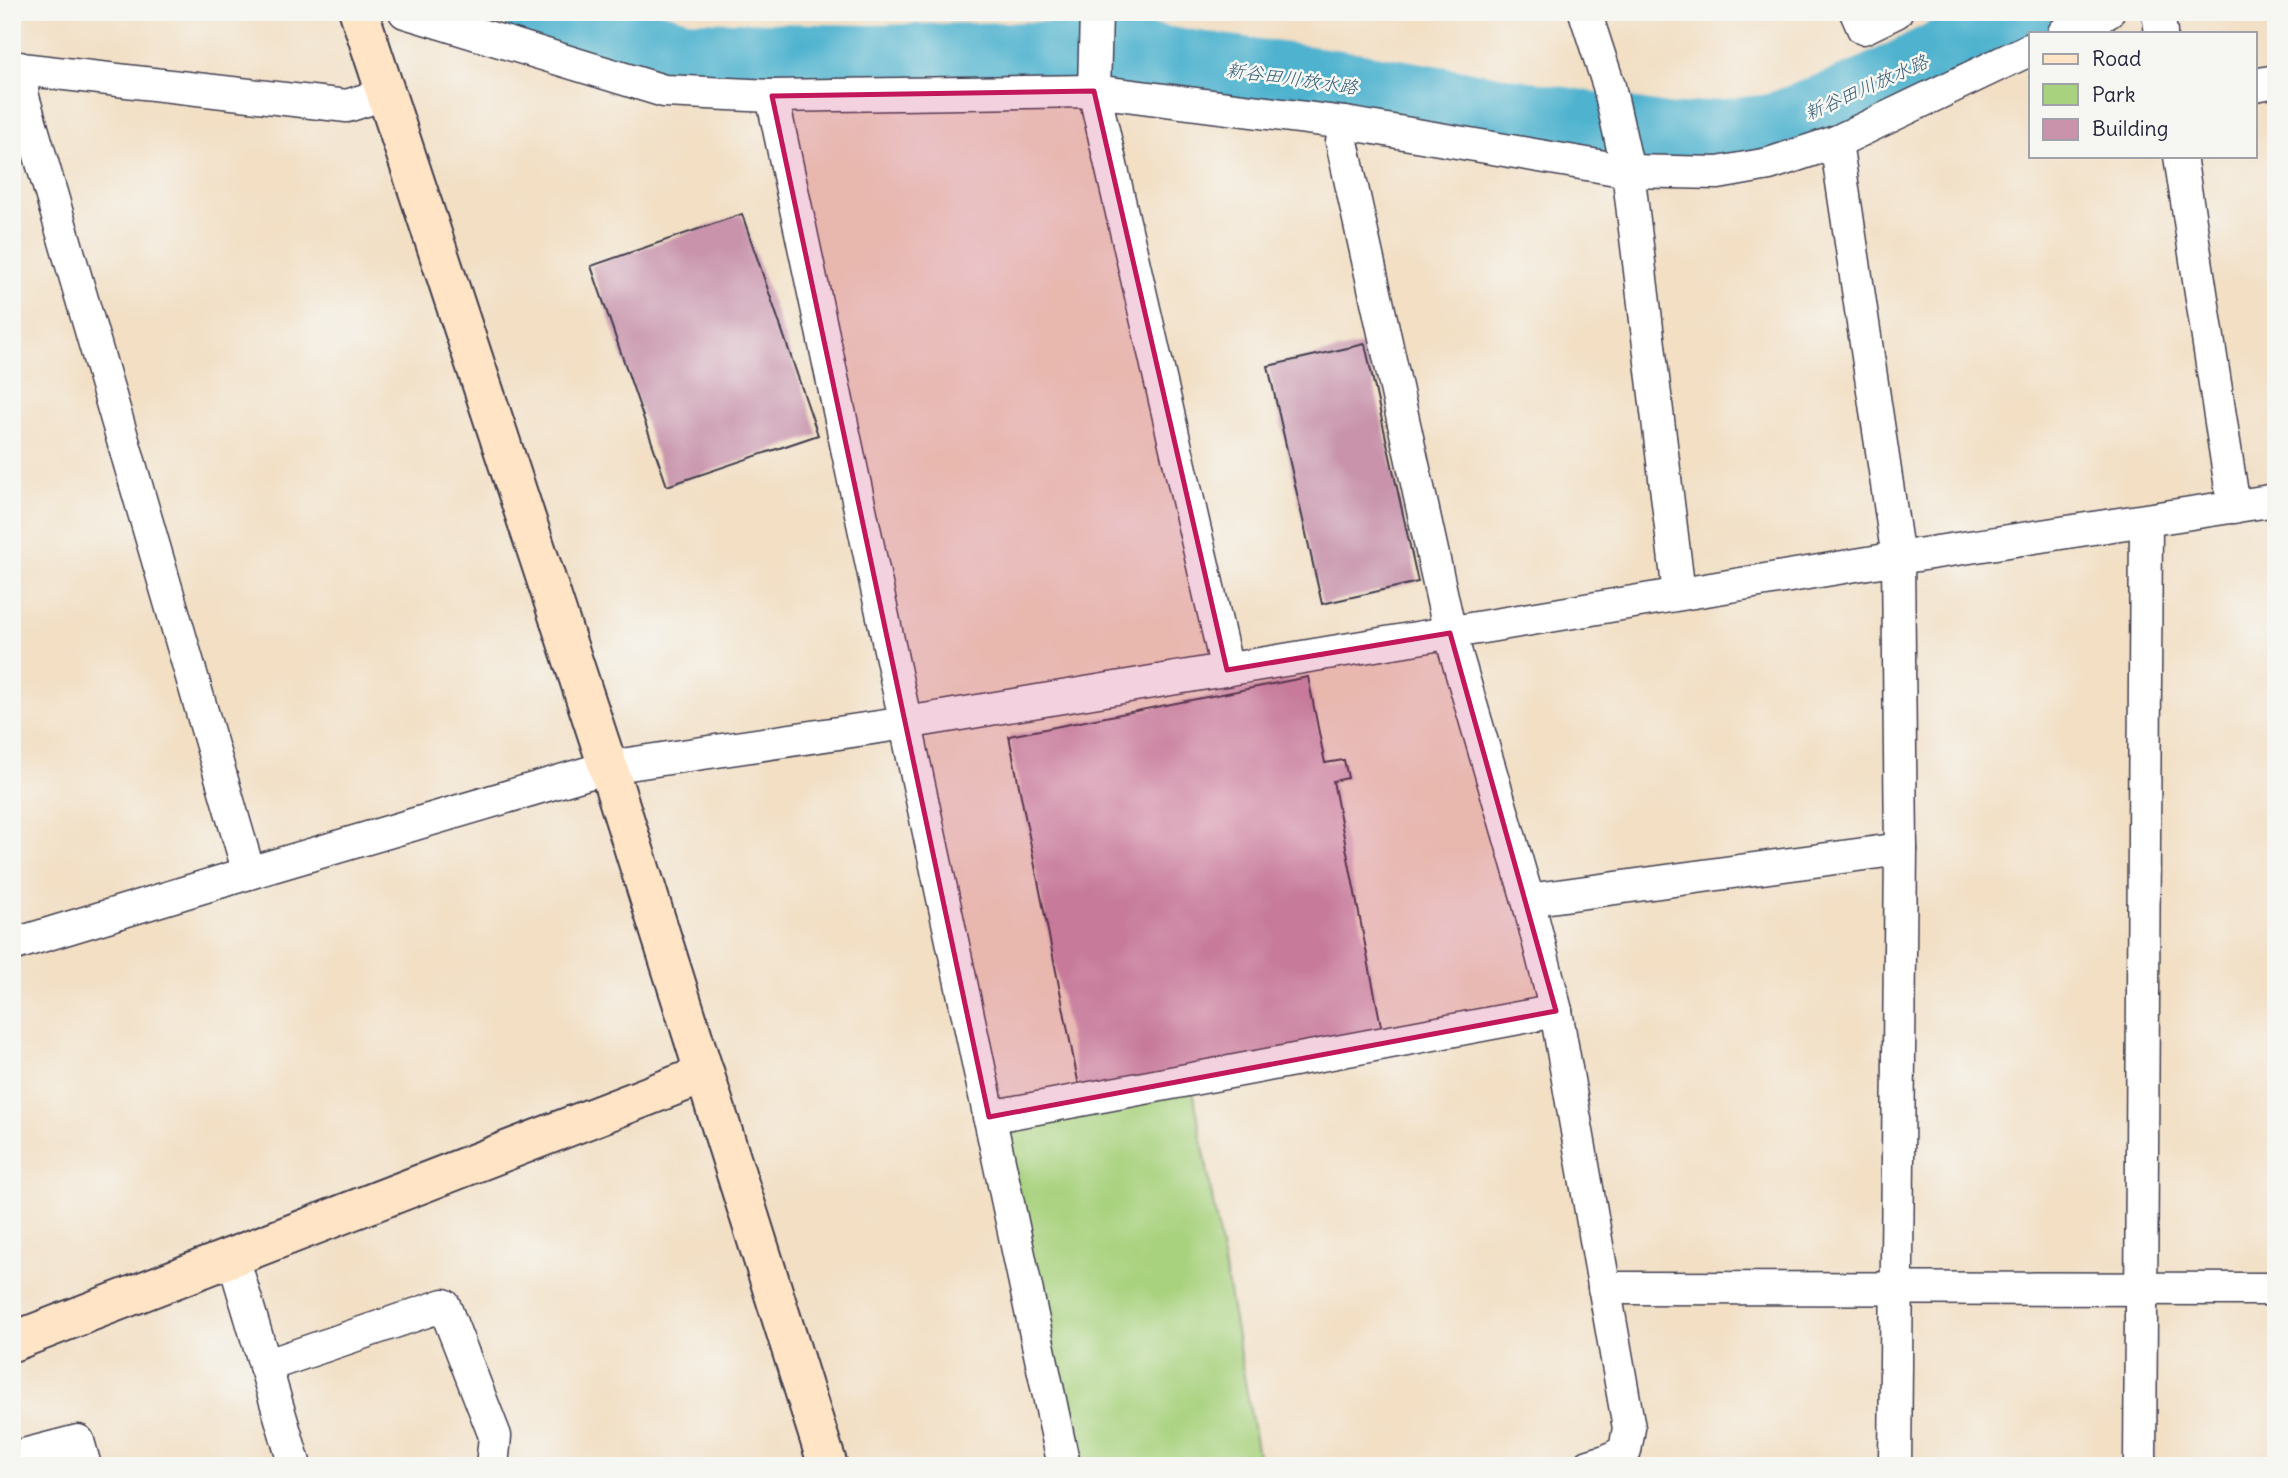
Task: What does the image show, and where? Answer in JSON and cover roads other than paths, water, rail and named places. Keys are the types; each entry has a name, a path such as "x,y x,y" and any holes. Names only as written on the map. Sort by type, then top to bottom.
{"street":[{"path":"405,12 663,90 772,96 1093,85 1628,171 1718,173 1769,164 1836,142 2029,50"},
{"path":"1096,12 1093,85 1227,670"},
{"path":"1585,12 1609,86 1628,171 1679,594"},
{"path":"1856,12 1863,28 1896,12"},
{"path":"2066,32 2108,12"},
{"path":"2158,12 2161,32"},
{"path":"369,13 384,94 608,767 828,1466"},
{"path":"248,873 16,68 347,106 384,94"},
{"path":"2256,85 2276,81"},
{"path":"772,96 1064,1466"},
{"path":"1345,124 1342,142 1450,632 1528,900 1556,1010 1629,1428 1625,1451 1609,1460 1589,1466"},
{"path":"1836,142 1898,558 1900,849 1895,1466"},
{"path":"2180,158 2234,507"},
{"path":"12,945 608,767 906,723 1898,558 2276,500"},
{"path":"2140,1466 2146,522"},
{"path":"1528,900 1900,849"},
{"path":"989,1117 1556,1010"},
{"path":"12,1342 705,1074"},
{"path":"233,1258 295,1466"},
{"path":"1604,1288 2276,1289"},
{"path":"265,1366 444,1305 495,1436 492,1466"},
{"path":"12,1458 78,1441 85,1466"}],"waterway":[{"name":"新谷田川放水路","path":"537,12 687,55 870,59 1117,54 1361,87 1671,139 1772,128 1867,92 2024,12"}]}
